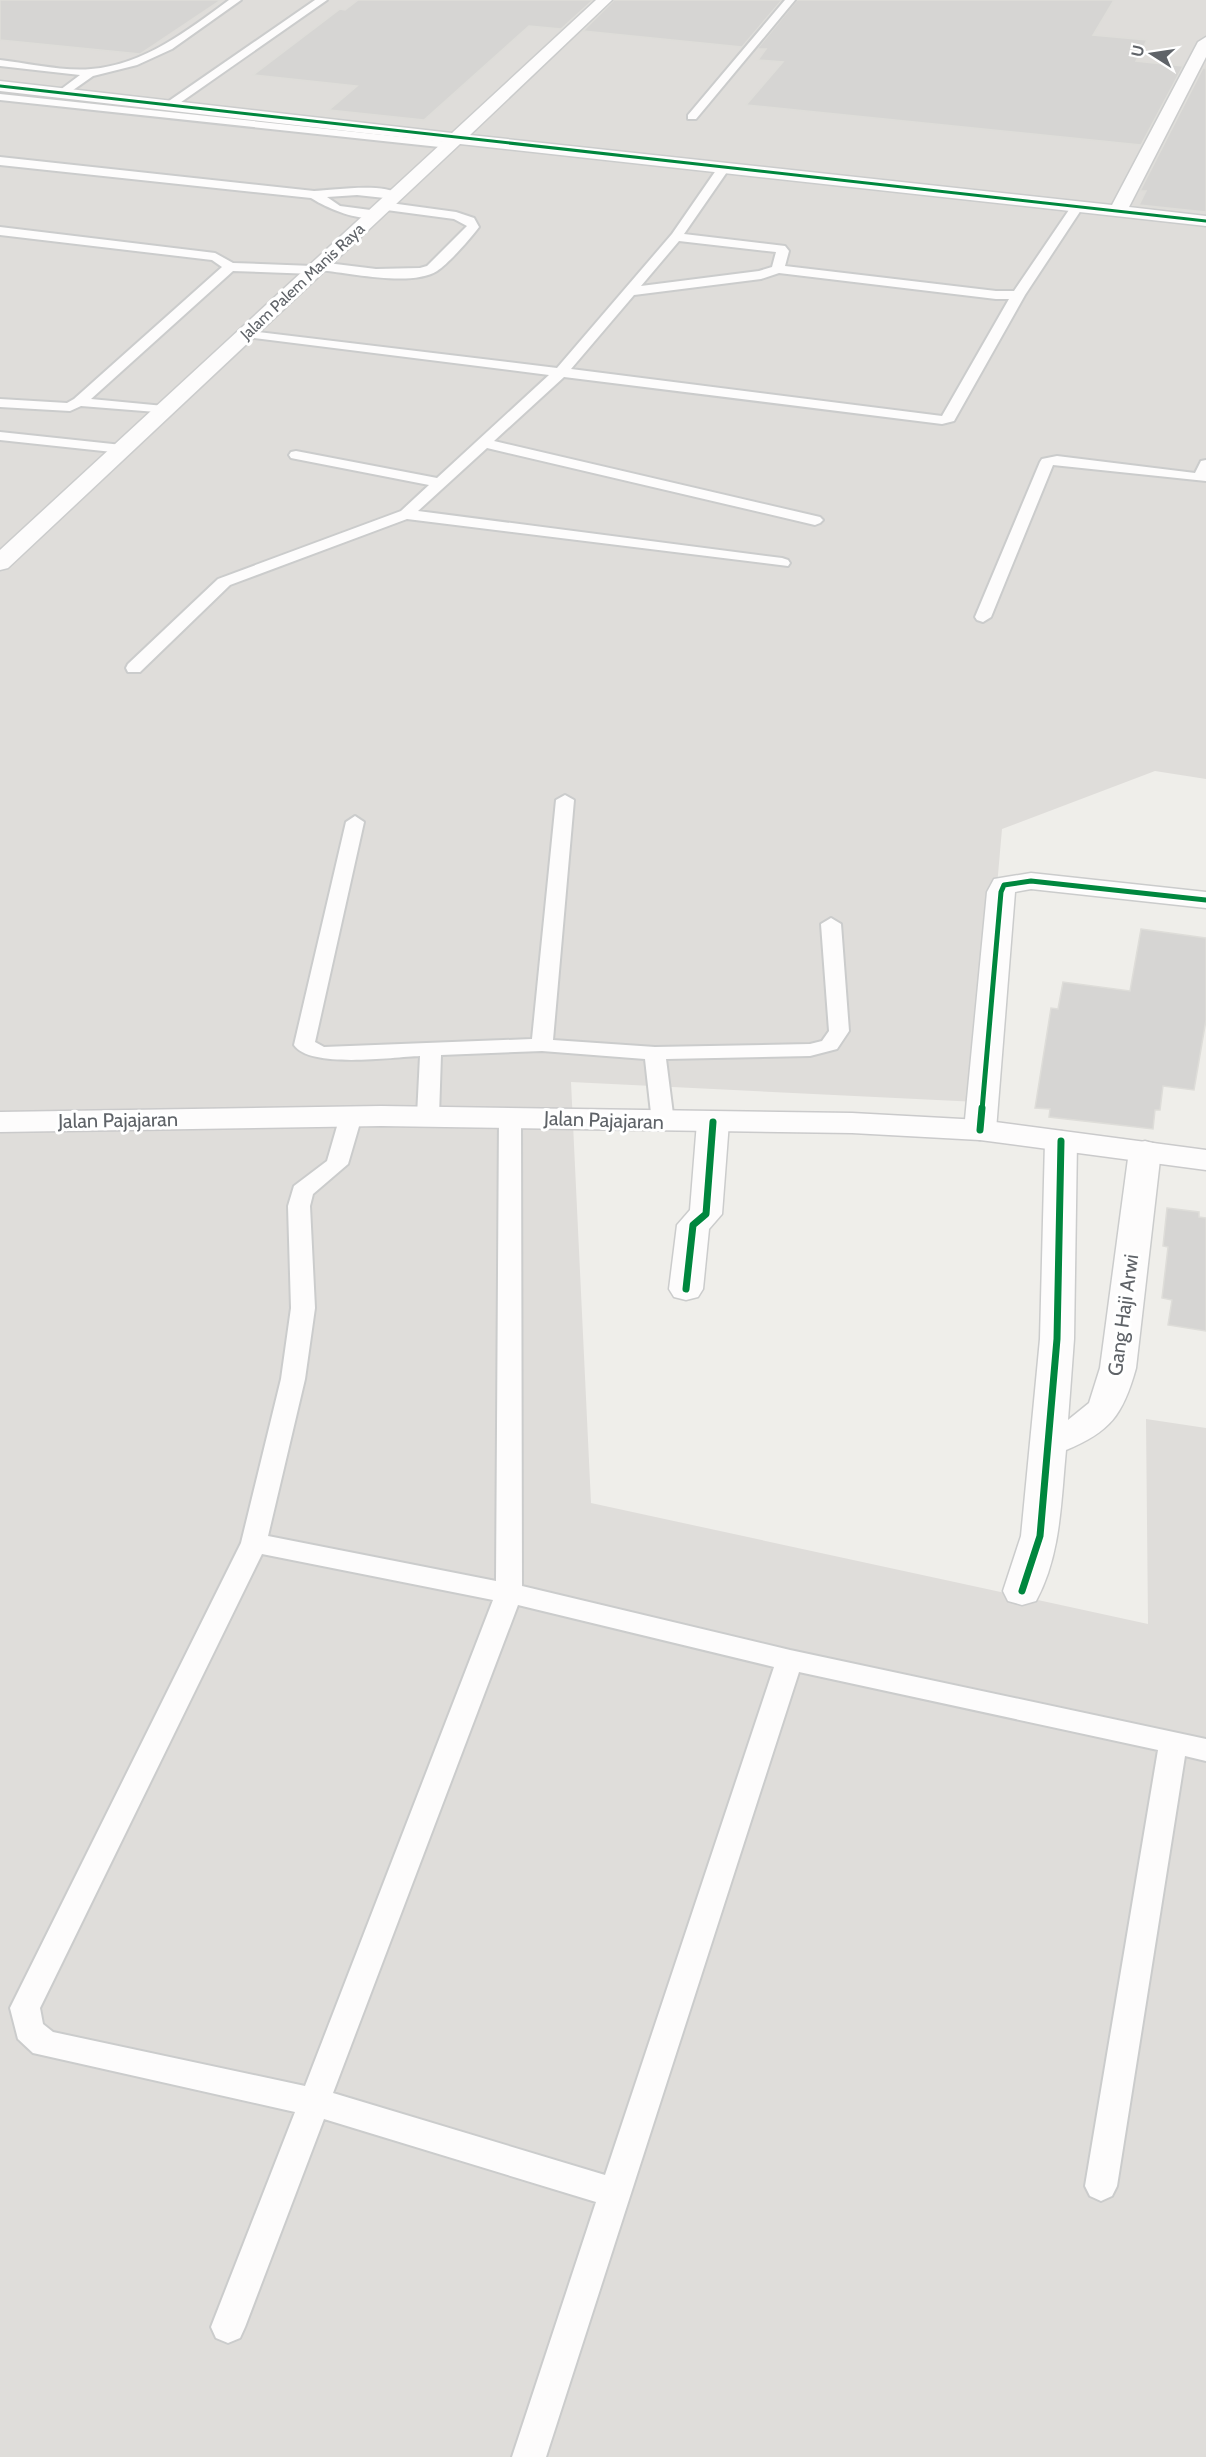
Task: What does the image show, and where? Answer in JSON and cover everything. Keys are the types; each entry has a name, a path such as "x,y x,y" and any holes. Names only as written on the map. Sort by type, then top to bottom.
{"street":[{"name":"Jalam Palem Manis Raya","path":"0,563 605,0"},
{"path":"1118,211 1206,42"},
{"path":"0,86 170,105 453,142 1206,221"},
{"path":"980,1130 1001,892 1004,885 1031,881 1206,900"},
{"name":"Jalan Pajajaran","path":"0,1122 428,1116 663,1122 852,1123 980,1130 1206,1160"},
{"path":"686,1289 693,1225 706,1214 713,1122"},
{"path":"1022,1591 1040,1536 1046,1444 1057,1339 1061,1142"},
{"name":"Gang Haji Arwi","path":"1046,1444 1083,1429 1101,1416 1112,1393 1118,1368 1145,1151"}],"lane":[{"path":"0,63 90,73 129,66 170,48 236,0"},
{"path":"170,105 322,0"},
{"path":"692,117 790,0"},
{"path":"62,93 90,73"},
{"path":"0,97 453,142"},
{"path":"0,161 314,195 357,191 384,205"},
{"path":"134,668 224,582 406,514 562,371 676,237 723,169"},
{"path":"0,231 215,257 230,267 425,272 432,269 473,227 470,221 456,216 384,205 337,209 314,195"},
{"path":"246,333 942,420 949,418 1018,295 1077,207"},
{"path":"676,237 781,249 783,251 778,269"},
{"path":"0,403 70,407 79,402 230,267"},
{"path":"631,291 761,275 778,269 996,295 1018,295"},
{"path":"79,402 164,410"},
{"path":"0,436 122,449"},
{"path":"485,443 815,520"},
{"path":"296,455 440,483"},
{"path":"983,617 1047,462 1057,460 1204,473"},
{"path":"406,514 782,563"},
{"path":"542,1045 565,800"},
{"path":"355,822 304,1045 321,1053 542,1045 655,1053 810,1050 830,1045 839,1030 831,924"},
{"path":"428,1116 431,1049"},
{"path":"655,1053 663,1122"},
{"path":"351,1116 337,1164 302,1191 298,1206 303,1308 293,1379 254,1543 25,2008 29,2030 44,2044 315,2102 616,2193"},
{"path":"228,2327 509,1593 510,1117"},
{"path":"254,1543 509,1593 790,1660 1206,1749"},
{"path":"529,2457 790,1660"},
{"path":"1101,2186 1173,1742"}],"shaded area":[{"path":"0,0 1206,0 1206,779 1155,771 1002,829 978,1102 571,1082 591,1503 1148,1624 1146,1419 1206,1428 1206,2457 0,2457"}],"building":[{"path":"0,0 221,0 140,54 0,40"},
{"path":"358,0 593,0 561,29 529,26 424,120 329,110 357,86 253,75 340,9 345,10"},
{"path":"614,0 782,0 742,47 583,31"},
{"path":"797,0 1114,0 1093,35 1147,40 1136,61 1183,66 1141,145 746,105 783,62 758,60 766,49 757,49"},
{"path":"1203,68 1206,68 1206,212 1139,205 1146,191 1140,191"},
{"path":"1141,929 1206,938 1206,1020 1194,1090 1163,1086 1160,1110 1155,1110 1153,1129 1049,1117 1050,1109 1035,1108 1051,1008 1058,1009 1063,982 1130,991"},
{"path":"1167,1208 1199,1212 1199,1217 1206,1218 1206,1331 1168,1325 1172,1300 1162,1298 1168,1247 1163,1246"}],"cycle path":[{"path":"0,86 723,169 1206,221"},
{"path":"980,1130 1001,892 1004,885 1031,881 1206,900"},
{"path":"686,1289 693,1225 706,1214 713,1122"},
{"path":"1022,1591 1040,1536 1057,1339 1061,1141"}]}
